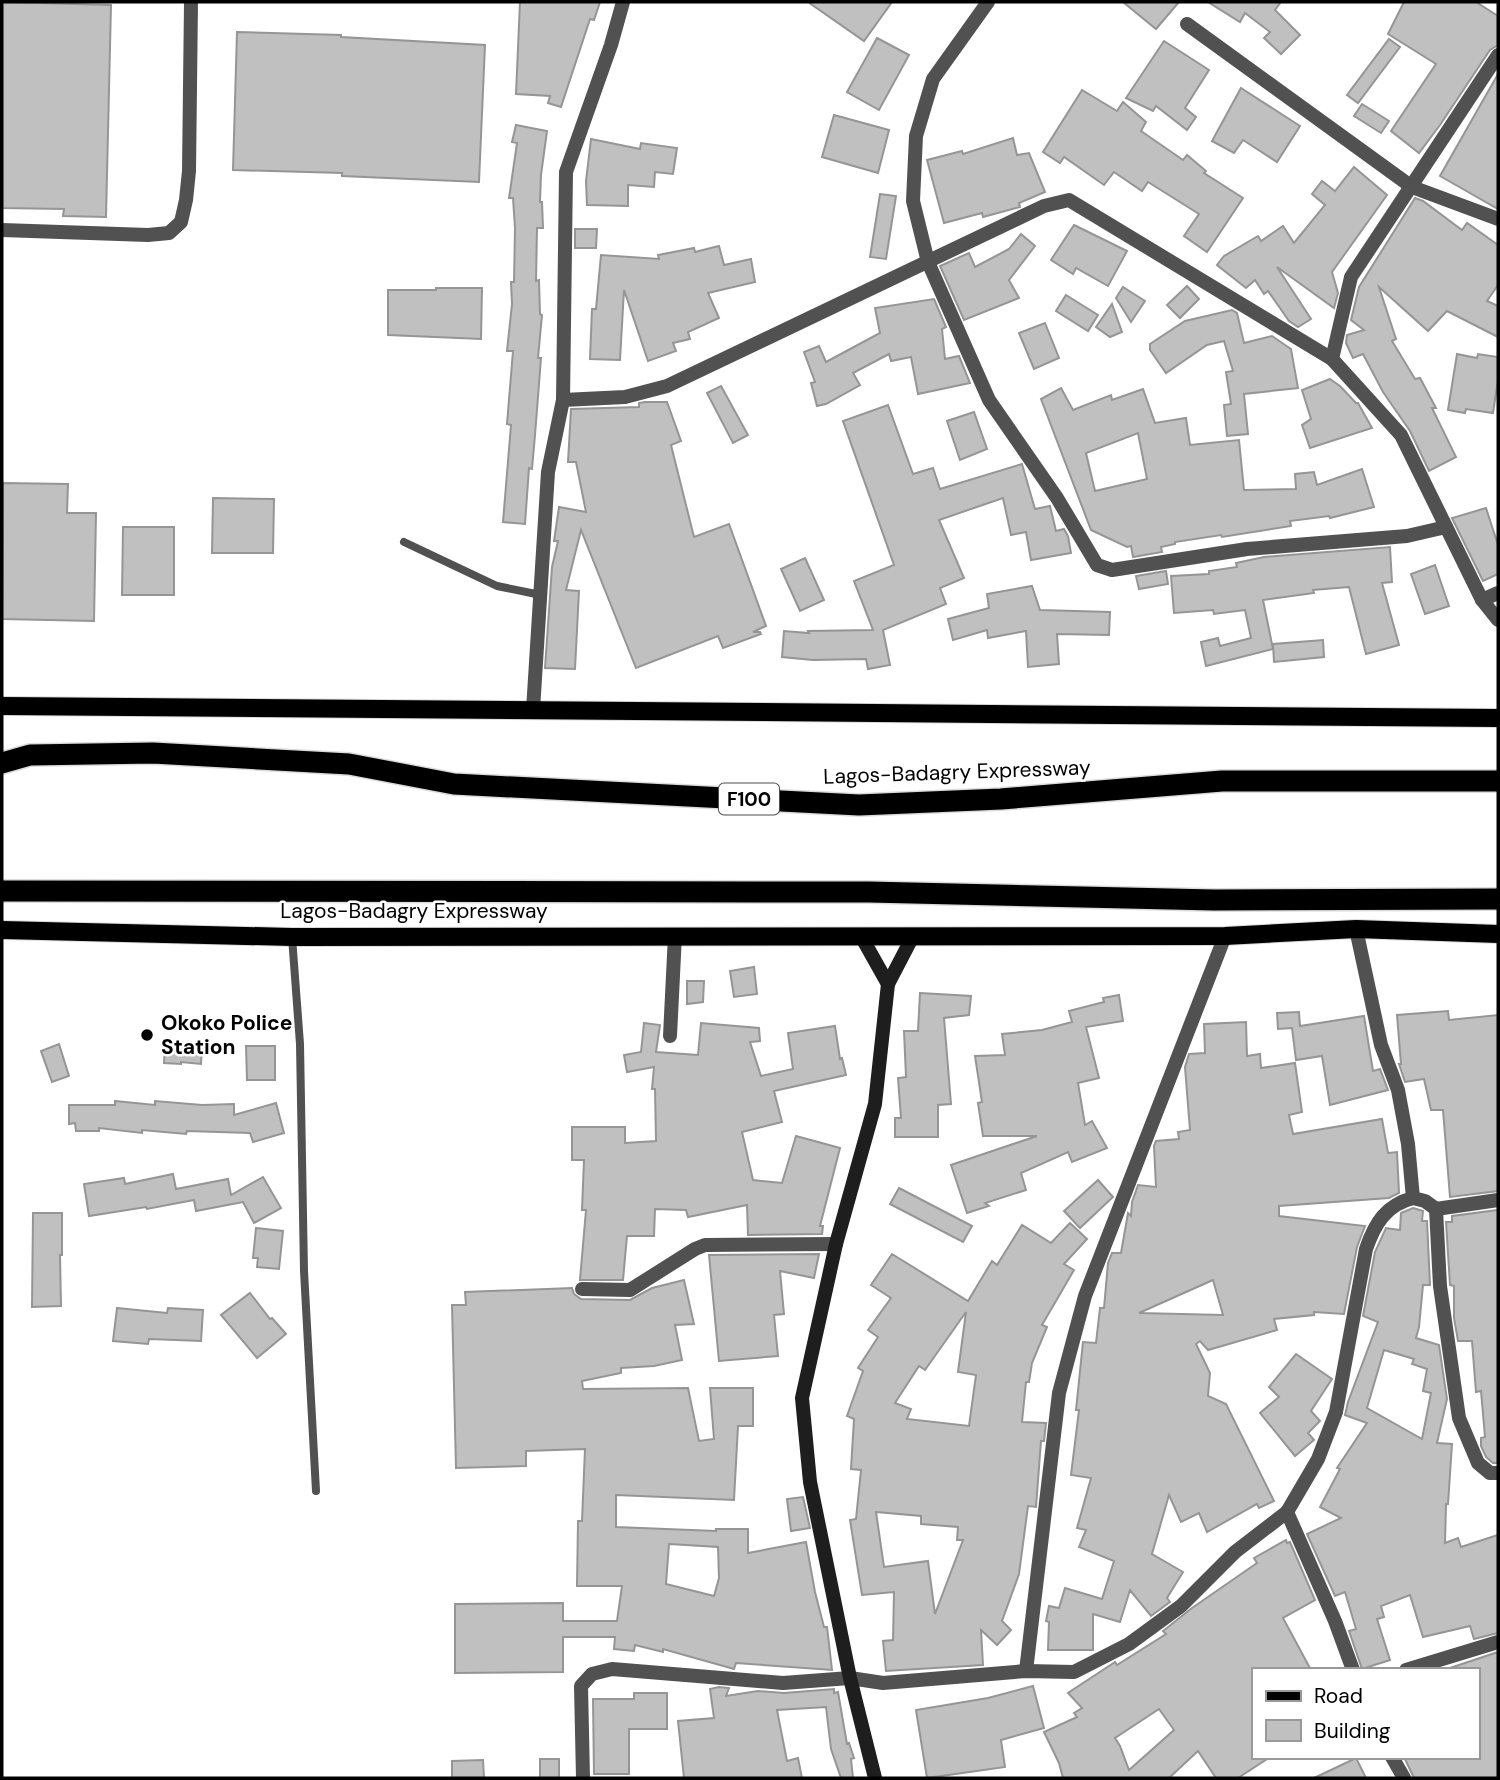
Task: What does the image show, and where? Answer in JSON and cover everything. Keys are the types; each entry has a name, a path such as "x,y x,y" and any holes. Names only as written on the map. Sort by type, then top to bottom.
{"highway":[{"name":"Lagos-Badagry Expressway","path":"2,763 30,755 152,752 349,764 454,785 859,805 1001,799 1222,781 1498,781"},
{"name":"Lagos-Badagry Expressway","path":"2,891 869,892 1214,900 1498,899"}],"main road":[{"path":"2,706 1498,718"},
{"name":"Lagos-Badagry Expressway","path":"2,930 292,937 1225,936 1356,929 1498,934"},
{"path":"861,936 888,984"},
{"path":"875,1778 850,1678 810,1482 802,1398 836,1244 875,1104 888,984 913,936"}],"street":[{"path":"2,230 148,235 169,233 181,222 189,171 191,2"},
{"path":"533,710 548,471 563,400 566,172 611,45 622,2"},
{"path":"988,2 933,79 916,136 912,201 928,262 989,400 1056,498 1097,565 1112,570 1247,550 1407,536 1446,527"},
{"path":"1186,24 1412,187 1498,219"},
{"path":"1332,359 1351,277 1498,55"},
{"path":"563,400 625,397 667,386 1044,206 1069,200 1332,359 1401,435 1482,600 1498,620"},
{"path":"1482,600 1498,593"},
{"path":"1356,929 1381,1045 1398,1090 1408,1144 1413,1198"},
{"path":"670,1036 676,935"},
{"path":"1026,1671 1059,1393 1084,1296 1225,936"},
{"path":"583,1778 581,1686 592,1674 612,1669 783,1683 850,1678 883,1684 1026,1671 1074,1672 1129,1644 1181,1606 1235,1552 1287,1512 1318,1459 1336,1412 1366,1249 1373,1229 1397,1202 1413,1198 1436,1209 1498,1200"},
{"path":"1436,1209 1440,1286 1459,1418 1478,1464 1490,1473 1498,1473"},
{"path":"582,1289 630,1290 705,1245 836,1244"},
{"path":"1287,1512 1335,1621 1352,1668"},
{"path":"1413,1668 1498,1642"},
{"path":"1393,1759 1404,1778"}],"lane":[{"path":"404,542 497,586 541,595"},
{"path":"292,937 300,1044 304,1270 316,1491"}],"building":[{"path":"2,2 111,5 106,217 63,216 64,209 2,208"},
{"path":"520,2 600,2 594,20 590,19 561,107 548,103 550,96 516,94"},
{"path":"808,2 892,2 864,41"},
{"path":"1123,2 1179,2 1156,29"},
{"path":"1208,2 1281,2 1275,10 1300,35 1281,54 1264,38 1270,32 1245,13 1240,22"},
{"path":"1404,2 1476,2 1498,16 1498,45 1490,50 1419,153 1391,131 1436,64 1388,34"},
{"path":"237,32 341,35 485,45 479,182 342,176 342,173 233,170"},
{"path":"877,38 909,55 879,110 847,92"},
{"path":"1389,39 1400,47 1358,103 1347,95"},
{"path":"1164,41 1209,70 1185,108 1196,117 1187,130 1156,106 1153,111 1126,98"},
{"path":"1498,74 1498,209 1440,176"},
{"path":"1241,88 1300,126 1277,162 1243,140 1234,153 1212,141"},
{"path":"1082,90 1117,111 1123,102 1146,122 1141,131 1183,160 1187,155 1206,171 1204,173 1243,198 1207,252 1184,236 1199,214 1148,182 1142,191 1114,172 1104,185 1064,157 1060,163 1043,152"},
{"path":"1362,104 1389,121 1381,133 1354,116"},
{"path":"834,115 889,130 878,173 822,157"},
{"path":"516,125 547,131 541,175 543,228 537,228 536,281 539,280 542,315 538,358 541,358 525,524 503,522 511,425 507,424 513,351 507,351 512,304 511,282 514,282 515,228 513,198 509,198 517,143 512,142"},
{"path":"1013,138 1017,155 1029,153 1045,192 1019,203 1020,207 983,217 982,213 944,223 927,160 962,151 963,154"},
{"path":"591,139 640,149 641,143 677,148 673,174 655,172 654,187 628,185 628,206 587,205 586,181"},
{"path":"1354,167 1387,195 1332,272 1338,293 1334,308 1277,267 1311,319 1298,327 1289,321 1268,291 1264,294 1255,280 1246,288 1217,265 1224,256 1258,236 1261,241 1283,226 1294,243 1325,205 1312,194 1322,181 1335,191"},
{"path":"880,194 896,196 886,259 870,257"},
{"path":"1415,198 1462,230 1467,223 1498,245 1498,285 1487,301 1498,306 1498,337 1447,311 1428,331 1379,287 1396,339 1392,341 1415,379 1420,378 1436,408 1432,408 1456,457 1429,471 1410,431 1383,392 1363,354 1353,358 1346,343 1347,335 1364,330 1351,320 1359,287"},
{"path":"1074,225 1127,251 1108,286 1076,268 1073,274 1051,260"},
{"path":"575,229 597,229 596,248 575,248"},
{"path":"1021,234 1035,246 1009,280 1019,298 964,320 940,266 969,253 975,267 1009,249"},
{"path":"719,246 724,265 751,259 755,282 708,293 719,318 688,332 690,339 673,343 676,351 648,361 624,290 620,360 590,359 592,309 596,309 601,255 659,259 658,255 694,248 695,252"},
{"path":"1187,286 1199,299 1180,318 1167,305"},
{"path":"1123,287 1145,301 1131,322 1116,298"},
{"path":"482,288 481,339 388,335 388,290"},
{"path":"1066,295 1098,315 1088,331 1056,311"},
{"path":"934,299 946,327 942,329 945,359 959,356 970,383 918,394 911,357 891,361 889,354 853,373 860,385 826,404 817,406 811,383 815,382 804,352 819,346 826,362 880,333 875,308"},
{"path":"1112,304 1122,332 1110,337 1096,327"},
{"path":"1232,310 1237,313 1244,343 1272,336 1291,349 1298,388 1244,394 1248,434 1227,436 1224,405 1231,404 1226,372 1233,371 1224,341 1207,345 1166,373 1150,350 1150,344 1185,321"},
{"path":"1045,323 1059,358 1034,369 1019,333"},
{"path":"1457,354 1477,358 1478,354 1498,357 1493,413 1466,409 1465,413 1448,410"},
{"path":"1330,379 1358,403 1372,428 1310,448 1302,425 1311,419 1302,390"},
{"path":"721,386 748,435 733,443 707,393"},
{"path":"1061,388 1073,410 1111,395 1112,400 1143,389 1155,423 1186,418 1190,445 1239,440 1244,490 1296,489 1295,474 1314,472 1317,485 1362,469 1374,507 1330,518 1290,521 1291,526 1175,542 1161,547 1162,552 1133,557 1131,546 1127,547 1091,530 1041,399","holes":["1138,433 1147,479 1095,491 1086,453"]},
{"path":"667,402 681,441 671,445 694,537 729,524 766,626 753,632 761,634 723,648 718,636 636,668 581,530 566,590 579,591 575,669 545,668 559,507 586,512 576,462 568,462 571,409 639,407 639,403"},
{"path":"888,405 913,474 933,468 940,489 1022,464 1035,509 1050,506 1056,531 1064,529 1071,553 1031,560 1026,532 1011,535 1003,498 939,520 964,578 940,588 946,604 883,630 890,665 868,669 866,659 813,660 782,657 784,631 809,633 808,631 873,630 854,581 894,565 843,421"},
{"path":"974,412 987,449 960,460 947,421"},
{"path":"3,483 68,484 67,513 96,513 94,621 2,619"},
{"path":"213,498 274,499 273,553 212,553"},
{"path":"1486,508 1498,545 1498,574 1483,581 1452,518"},
{"path":"123,527 174,527 174,595 122,595"},
{"path":"1390,547 1392,582 1382,583 1399,645 1366,654 1349,587 1313,590 1314,593 1263,600 1273,649 1206,666 1201,642 1218,638 1220,646 1251,638 1245,610 1214,614 1213,610 1174,613 1171,576 1209,574 1209,571 1237,567 1236,563 1264,557"},
{"path":"805,558 824,600 800,611 781,569"},
{"path":"1435,565 1449,606 1425,614 1411,574"},
{"path":"1166,571 1168,584 1139,589 1136,576"},
{"path":"1032,586 1040,610 1110,612 1109,635 1057,634 1059,664 1028,667 1026,631 988,638 987,630 953,640 948,619 989,608 987,594"},
{"path":"1323,640 1324,657 1274,662 1273,644"},
{"path":"754,967 757,994 734,997 730,971"},
{"path":"687,981 704,981 703,1002 687,1004"},
{"path":"920,993 971,996 969,1015 944,1018 951,1104 938,1105 938,1137 895,1137 895,1118 901,1118 898,1078 906,1077 904,1031 918,1031"},
{"path":"1119,995 1123,1021 1086,1027 1099,1078 1078,1083 1085,1125 1092,1121 1107,1148 1072,1162 1068,1152 1021,1173 1026,1190 985,1203 989,1206 967,1213 951,1165 1037,1136 983,1136 978,1103 982,1102 975,1056 1005,1055 1002,1034 1042,1030 1072,1022 1069,1011"},
{"path":"1448,1011 1449,1020 1498,1015 1498,1191 1450,1197 1443,1110 1431,1110 1424,1079 1405,1082 1399,1064 1397,1015"},
{"path":"1299,1012 1300,1026 1364,1016 1373,1071 1380,1069 1388,1090 1330,1105 1322,1056 1296,1060 1292,1028 1278,1029 1277,1013"},
{"path":"1246,1022 1247,1056 1260,1054 1261,1068 1295,1063 1302,1112 1289,1115 1293,1134 1382,1119 1388,1153 1397,1152 1399,1193 1389,1198 1279,1206 1279,1216 1365,1226 1357,1247 1344,1314 1314,1312 1314,1315 1274,1319 1277,1330 1208,1350 1200,1341 1196,1344 1210,1373 1208,1396 1226,1404 1274,1501 1259,1508 1257,1504 1207,1532 1199,1513 1181,1522 1169,1495 1152,1554 1183,1572 1167,1598 1170,1602 1151,1616 1130,1590 1120,1622 1093,1614 1093,1650 1048,1650 1049,1622 1046,1621 1049,1606 1059,1608 1065,1588 1102,1599 1114,1561 1079,1547 1086,1530 1077,1528 1091,1478 1071,1475 1079,1410 1076,1410 1083,1342 1096,1343 1100,1308 1104,1308 1108,1263 1112,1253 1121,1253 1128,1213 1131,1216 1132,1202 1138,1185 1156,1187 1156,1141 1179,1139 1178,1132 1190,1130 1185,1067 1189,1054 1205,1053 1204,1024","holes":["1213,1280 1223,1315 1139,1313"]},
{"path":"644,1023 660,1025 656,1052 698,1055 701,1023 759,1028 760,1041 750,1042 761,1076 793,1069 788,1033 835,1026 840,1059 842,1058 846,1075 774,1091 782,1122 742,1132 753,1180 782,1183 796,1136 840,1148 820,1226 823,1226 822,1234 748,1235 747,1205 688,1217 686,1210 655,1209 654,1236 627,1236 623,1280 580,1280 586,1210 582,1210 584,1160 572,1160 572,1127 625,1127 625,1143 656,1141 655,1089 652,1089 654,1067 627,1072 624,1055 641,1052"},
{"path":"59,1044 69,1076 52,1082 41,1051"},
{"path":"183,1044 202,1045 201,1064 164,1063 165,1046 183,1047"},
{"path":"246,1046 275,1046 275,1080 247,1080"},
{"path":"115,1101 155,1105 155,1101 202,1105 234,1104 234,1115 276,1103 284,1133 253,1142 250,1133 187,1131 186,1134 142,1130 142,1133 99,1128 99,1131 76,1131 75,1123 69,1124 69,1105 115,1105"},
{"path":"173,1174 176,1189 228,1179 231,1195 263,1177 281,1208 254,1223 243,1202 196,1211 194,1200 89,1216 84,1184 124,1178 125,1184"},
{"path":"1098,1180 1113,1197 1080,1228 1064,1211"},
{"path":"899,1188 972,1226 963,1242 890,1204"},
{"path":"1413,1208 1423,1211 1422,1221 1427,1221 1430,1285 1423,1285 1416,1338 1439,1345 1447,1399 1437,1443 1452,1444 1445,1543 1458,1538 1461,1547 1498,1535 1498,1633 1474,1639 1470,1626 1423,1637 1410,1595 1381,1606 1384,1617 1377,1619 1390,1660 1362,1668 1349,1631 1356,1629 1345,1592 1335,1596 1307,1534 1341,1518 1320,1507 1340,1469 1337,1468 1367,1423 1345,1415 1378,1322 1363,1316 1375,1252 1386,1228 1400,1230 1401,1213","holes":["1384,1350 1414,1359 1412,1364 1427,1369 1423,1391 1431,1393 1422,1439 1367,1408"]},
{"path":"1498,1210 1498,1463 1493,1463 1486,1457 1481,1446 1481,1438 1485,1437 1481,1391 1476,1392 1472,1341 1458,1341 1454,1318 1454,1286 1450,1285 1446,1222 1452,1222 1452,1216"},
{"path":"33,1213 62,1213 61,1306 32,1307"},
{"path":"1070,1223 1087,1239 1064,1264 1074,1270 1042,1325 1047,1327 1032,1363 1029,1382 1026,1382 1022,1422 1046,1423 1044,1441 1041,1441 1036,1507 1028,1506 1019,1574 1002,1621 1011,1630 997,1645 981,1630 983,1665 886,1671 883,1641 893,1640 894,1592 862,1595 850,1520 856,1519 861,1470 851,1469 854,1419 847,1416 863,1371 858,1368 878,1337 868,1330 891,1298 871,1285 892,1254 968,1301 992,1261 997,1265 1022,1225 1051,1243","holes":["966,1312 958,1372 976,1375 969,1426 907,1419 911,1409 895,1403 919,1366 925,1370","876,1512 921,1516 921,1524 958,1527 957,1540 963,1540 935,1614 928,1561 884,1567"]},
{"path":"256,1228 283,1231 279,1269 257,1267 258,1258 253,1258"},
{"path":"819,1254 814,1278 780,1271 784,1314 774,1315 778,1356 719,1361 709,1255"},
{"path":"684,1280 694,1324 675,1325 682,1360 654,1366 621,1368 621,1373 582,1381 583,1389 688,1388 699,1441 714,1439 710,1388 753,1388 753,1426 738,1426 734,1500 616,1495 616,1527 716,1531 748,1529 748,1553 806,1542 815,1592 824,1627 827,1627 832,1670 736,1663 734,1669 663,1649 663,1652 635,1645 634,1651 614,1649 615,1637 563,1637 563,1672 455,1673 455,1604 563,1603 563,1621 617,1621 622,1586 577,1586 578,1521 582,1521 585,1449 526,1451 526,1466 456,1468 452,1305 466,1305 465,1292 572,1288 574,1294 581,1299 630,1300 652,1288","holes":["669,1544 718,1547 719,1578 714,1596 666,1584"]},
{"path":"250,1293 270,1319 286,1334 257,1358 221,1315"},
{"path":"117,1308 167,1313 168,1308 203,1310 201,1341 149,1339 148,1344 113,1341"},
{"path":"1296,1354 1332,1379 1311,1411 1320,1421 1308,1433 1314,1440 1295,1456 1260,1413 1279,1397 1269,1387"},
{"path":"803,1497 810,1528 791,1531 787,1499"},
{"path":"1286,1540 1287,1543 1290,1542 1315,1600 1283,1618 1310,1668 1252,1668 1252,1759 1267,1759 1238,1778 1216,1778 1198,1751 1169,1778 1063,1778 1044,1732 1077,1717 1074,1713 1082,1708 1068,1693 1115,1662 1117,1665 1166,1634 1163,1631 1192,1608 1257,1563 1254,1558","holes":["1159,1709 1174,1730 1129,1770 1115,1738"]},
{"path":"1498,1652 1498,1778 1414,1778 1405,1759 1479,1759 1479,1668 1450,1668"},
{"path":"1033,1686 1044,1728 1001,1740 1005,1767 927,1778 916,1710 988,1698"},
{"path":"729,1688 726,1696 758,1691 784,1693 834,1689 834,1693 838,1692 847,1744 849,1743 854,1758 851,1759 853,1778 841,1778 831,1749 826,1707 777,1710 787,1761 798,1758 802,1778 684,1778 678,1721 714,1718 710,1689"},
{"path":"634,1693 667,1693 667,1729 629,1729 629,1774 594,1774 593,1699 634,1699"},
{"path":"540,1759 559,1759 559,1778 540,1778"},
{"path":"1356,1759 1366,1778 1314,1778"},
{"path":"483,1760 484,1778 452,1778 452,1761"}],"place":[{"name":"Okoko Police Station","path":"147,1035"}]}
